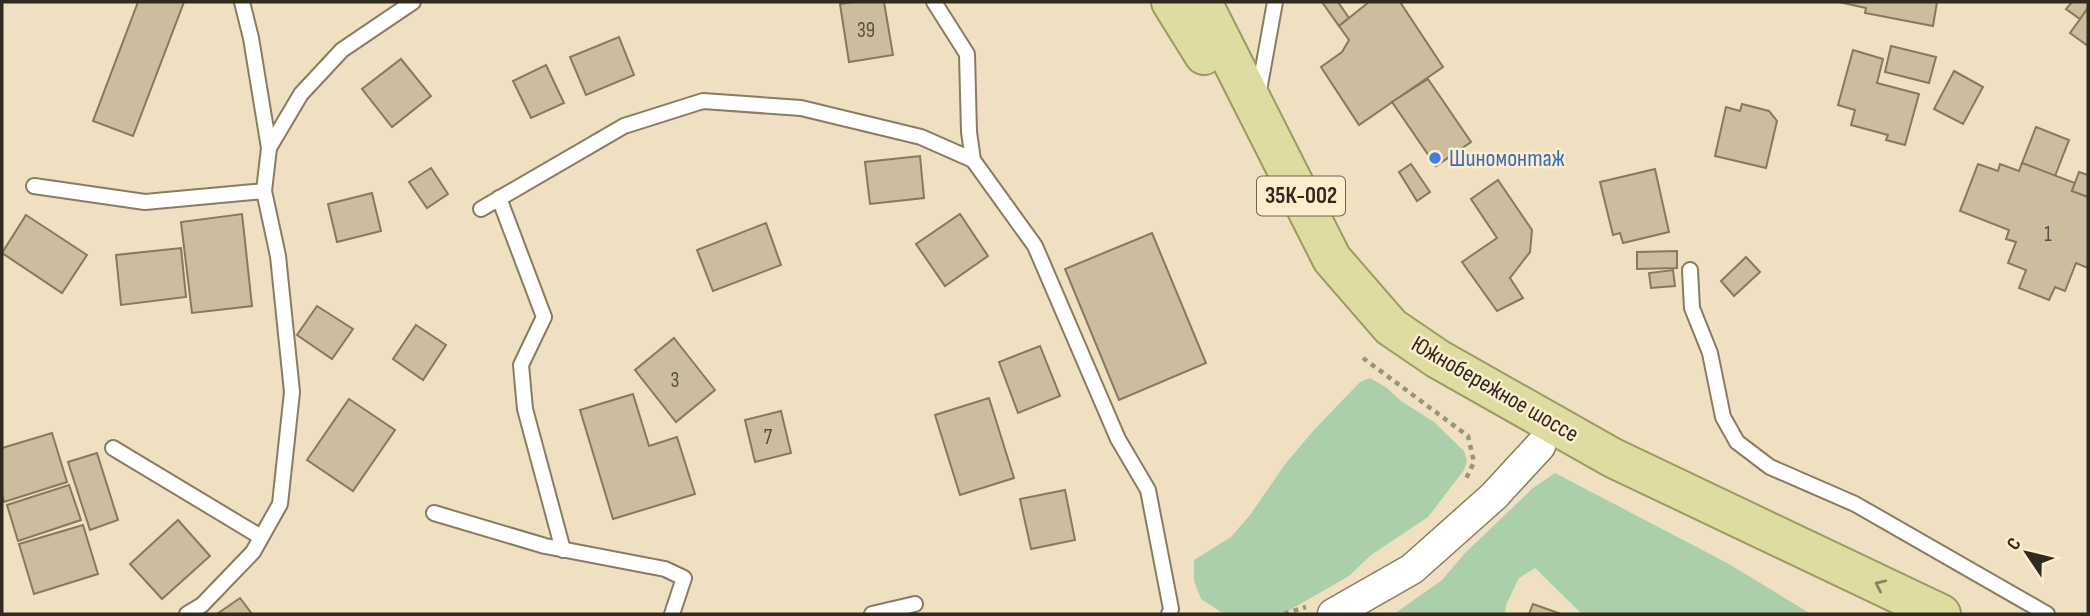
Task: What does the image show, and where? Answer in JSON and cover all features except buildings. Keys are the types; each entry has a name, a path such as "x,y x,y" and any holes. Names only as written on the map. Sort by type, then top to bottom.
{"highway":[{"name":"Южнобережное шоссе","path":"1171,2 1213,69 1317,274 1376,344 1479,411 1555,441 1613,458 1941,614"},
{"name":"Южнобережное шоссе","path":"1202,2 1332,259 1391,327 1555,441 1882,614"}],"street":[{"path":"1333,614 1412,569 1555,441"}],"lane":[{"path":"187,614 202,605 253,552 279,503 292,392 278,256 264,191 269,148 251,38 242,2"},
{"path":"269,148 301,94 342,50 413,2"},
{"path":"934,2 967,54 969,132 973,160 1035,246 1118,439 1148,490 1170,614"},
{"path":"1256,107 1275,2"},
{"path":"481,209 624,126 703,102 801,108 921,137 973,160"},
{"path":"34,186 145,202 264,191"},
{"path":"499,198 544,317 521,365 526,409 563,550"},
{"path":"1690,270 1692,308 1710,353 1723,417 1737,442 1770,467 1855,504 2047,614"},
{"path":"114,448 261,537"},
{"path":"434,513 563,550 666,569 684,578 672,614"},
{"path":"872,614 915,604"}],"path":[{"path":"1363,358 1468,436 1474,462"}],"green space":[{"path":"1370,378 1434,422 1464,451 1467,461 1464,470 1428,517 1371,555 1349,576 1288,611 1274,614 1224,614 1201,599 1194,581 1194,560 1231,537 1314,430 1360,382"},
{"path":"1555,473 1729,564 1811,614 1582,614 1535,568 1519,578 1506,605 1505,614 1394,614 1442,580 1465,553 1533,488"}],"place":[{"name":"Шиномонтаж","path":"1435,158"}]}
